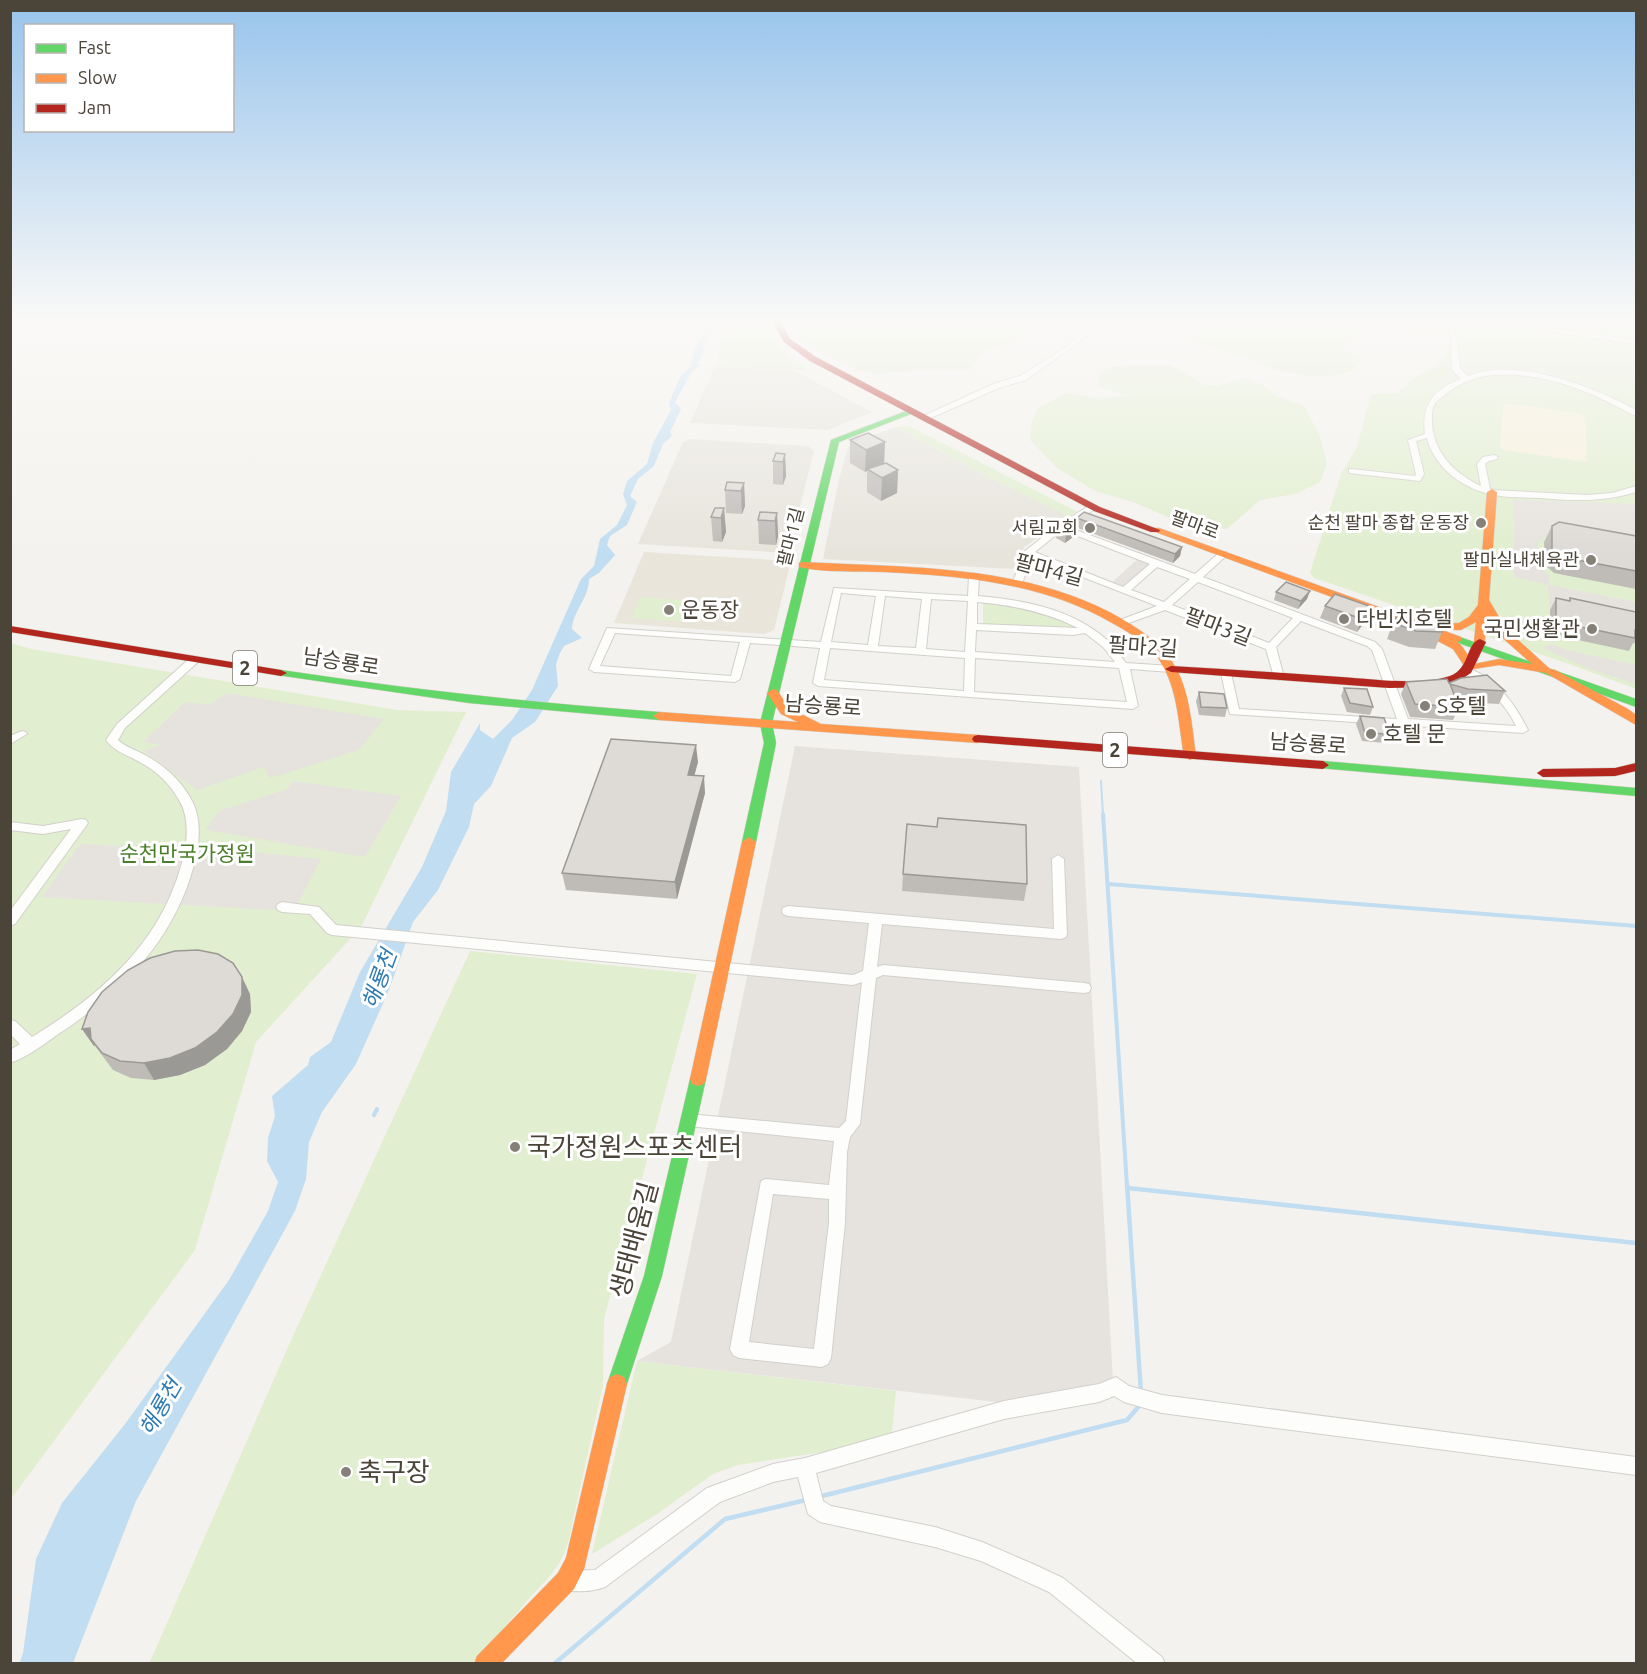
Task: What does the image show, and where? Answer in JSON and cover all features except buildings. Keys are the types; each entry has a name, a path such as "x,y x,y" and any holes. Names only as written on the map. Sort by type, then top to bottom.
{"street":[{"name":"팔마로","path":"887,398 1092,507 1636,703"},
{"path":"918,415 963,398"},
{"path":"1437,398 1431,405 1429,435 1436,452 1446,465 1465,480 1489,491 1600,497 1636,489"},
{"path":"1608,399 1636,401"},
{"path":"1608,399 1636,413"},
{"name":"팔마1길","path":"766,723 835,440 918,415"},
{"path":"1352,471 1417,479 1420,474 1412,440 1429,435"},
{"path":"1469,670 1480,646 1485,602 1489,491 1481,464 1484,460 1494,457"},
{"path":"1018,581 1028,553 1061,527 1092,507"},
{"path":"1061,527 1371,644 1377,649 1404,722"},
{"name":"팔마3길","path":"1028,553 1271,647"},
{"name":"팔마3길","path":"1166,606 1223,554"},
{"path":"1125,590 1156,563"},
{"name":"팔마4길","path":"803,565 1018,581 1051,588 1086,601 1123,622 1149,642 1172,669 1190,756"},
{"path":"969,695 975,576"},
{"path":"837,590 927,596 973,599 1032,608 1056,615 1086,630 1103,643 1123,667 1130,683 1133,706 818,683 837,590"},
{"path":"872,649 881,594"},
{"path":"921,652 927,596"},
{"path":"1402,618 1447,626 1464,626 1470,622 1485,602"},
{"path":"1485,602 1501,631 1548,671 1636,721"},
{"path":"1123,622 1166,606"},
{"name":"팔마3길","path":"1271,647 1300,616"},
{"path":"1226,674 1234,712 1523,730 1512,706 1502,695 1469,670 1457,647 1402,618"},
{"path":"972,627 1073,632 1086,630"},
{"name":"남승룡로","path":"10,629 385,690 480,702 561,710 766,723 1464,776 1636,792"},
{"name":"팔마2길","path":"746,640 735,679 594,669 611,630 1389,684 1436,683 1456,678 1469,670 1499,662 1548,671"},
{"name":"팔마3길","path":"1271,647 1279,677"},
{"path":"10,1057 87,1007 112,986 156,938 176,904 187,872 191,850 192,818 189,806 181,792 165,774 142,758 115,745 112,740 121,726 194,660"},
{"path":"773,693 777,705 785,713 818,727"},
{"name":"생태배움길","path":"484,1664 566,1581 576,1561 620,1373 653,1276 723,968 770,743 766,723"},
{"path":"10,732 22,734 10,741"},
{"path":"1464,776 1615,772 1636,767"},
{"path":"1464,776 1636,801"},
{"path":"10,921 82,823 43,830"},
{"path":"10,826 43,830 57,836 64,847"},
{"path":"788,911 1061,934 1058,859"},
{"path":"282,907 314,910 332,930 340,932 458,944 853,980 883,970 1083,988"},
{"path":"837,1199 766,1186 739,1349 822,1358 837,1223 843,1135 853,1124 876,918"},
{"path":"10,1025 31,1045"},
{"path":"688,1120 843,1135"},
{"path":"566,1581 598,1580 714,1495 773,1473 806,1472 1004,1410 1099,1393 1116,1386 1124,1393 1150,1402 1636,1466"},
{"path":"806,1472 815,1507 827,1515 935,1537 982,1552 1026,1570 1056,1585 1155,1664"}],"shaded area":[{"path":"701,398 846,398 872,412 828,430 690,423"},
{"path":"896,427 988,477 1070,517 1024,547 1014,569 823,559 839,479 848,448 851,443"},
{"path":"690,439 808,446 814,451 788,553 638,544 683,442"},
{"path":"1514,500 1636,504 1636,547 1548,531 1548,536 1538,541 1538,550 1534,551 1539,555 1540,568 1549,575 1549,585 1636,602 1636,625 1550,611 1548,585 1514,577"},
{"path":"644,552 791,561 774,630 765,634 614,623"},
{"path":"1138,559 1151,564 1124,587 1111,583"},
{"path":"1551,644 1570,651 1636,665 1636,684 1587,668 1543,648"},
{"path":"227,693 384,719 359,750 270,778 263,767 197,790 144,751 161,745 143,742 185,702 209,705"},
{"path":"795,746 1079,767 1113,1381 1107,1389 1014,1404 637,1361 671,1342"},
{"path":"293,781 401,796 365,857 205,830 219,811 287,789"},
{"path":"80,844 253,852 321,859 294,911 42,897"}],"green space":[{"path":"1057,398 1283,398 1304,406 1320,436 1327,464 1320,482 1295,494 1260,500 1227,529 1180,522 1133,502 1095,491 1057,468 1030,440 1032,420 1038,408"},
{"name":"순천 팔마 종합 운동장","path":"1370,398 1636,398 1636,689 1572,665 1314,578 1310,573 1341,474 1357,447"},
{"path":"909,426 1078,512 1069,517 988,477 896,427"},
{"name":"운동장","path":"640,597 706,602 698,623 631,618"},
{"path":"983,602 1033,609 1077,626 1073,630 983,625"},
{"name":"순천만국가정원","path":"11,643 31,649 397,710 466,712 361,927 256,1042 195,1250 11,1499"},
{"name":"국가정원스포츠센터","path":"470,951 697,974 604,1319 603,1385 564,1553 551,1574 472,1663 149,1664 288,1347"},
{"path":"637,1361 896,1391 891,1442 738,1465 713,1474 657,1514 592,1554"}],"sand":[{"path":"1506,403 1582,414 1585,418 1587,462 1503,450 1500,445 1503,406"}],"water":[{"name":"해룡천","path":"671,398 677,398 675,402 681,409 670,432 672,436 663,444 654,466 638,479 630,496 637,502 627,525 610,536 607,545 615,555 599,573 589,579 572,629 582,638 564,646 556,664 558,686 535,722 512,738 491,786 474,804 469,827 438,890 413,922 389,990 356,1064 322,1112 309,1142 306,1179 295,1211 136,1501 73,1663 19,1664 23,1653 36,1559 62,1503 125,1424 229,1280 268,1211 278,1182 267,1161 268,1138 275,1116 272,1096 308,1065 310,1057 331,1042 360,972 422,867 446,811 451,772 480,723 480,730 493,739 512,720 532,690 581,579 594,566 600,539 617,525 627,505 623,494 627,481 647,464 653,443 671,410 669,403"}],"waterway":[{"path":"1101,781 1103,815"},
{"path":"1103,814 1127,1186"},
{"path":"1108,884 1636,926"},
{"path":"374,1115 377,1109"},
{"path":"1127,1184 1141,1393"},
{"path":"1128,1188 1636,1243"},
{"path":"818,1497 1127,1420 1140,1405"},
{"path":"554,1664 725,1519 806,1500"}],"traffic: fast":[{"path":"749,842 770,743 766,723 835,440 912,412"},
{"path":"1457,639 1636,703"},
{"path":"281,673 469,699 659,716"},
{"path":"1323,765 1636,792"},
{"path":"617,1384 653,1276 698,1079"}],"traffic: slow":[{"path":"1480,642 1492,492"},
{"path":"1155,530 1457,639"},
{"path":"803,565 973,576 1056,593 1095,608 1142,637 1158,651 1170,667 1181,699 1190,756"},
{"path":"1485,602 1501,631 1545,670 1499,662 1471,668 1457,647 1402,618 1444,627 1461,626 1467,624 1485,602"},
{"path":"1551,672 1624,712 1636,721"},
{"path":"773,693 785,711 818,727"},
{"path":"659,716 978,739"},
{"path":"698,1079 749,842"},
{"path":"485,1664 566,1581 576,1561 617,1384"}],"traffic: jam":[{"path":"887,398 1097,509 1155,530"},
{"path":"10,629 281,673"},
{"path":"1171,669 1389,684 1436,683 1456,678 1467,671 1480,642"},
{"path":"978,739 1323,765"},
{"path":"1543,773 1615,772 1636,767"}],"place":[{"name":"순천 팔마 종합 운동장","path":"1481,523"},
{"name":"서림교회","path":"1090,528"},
{"name":"팔마실내체육관","path":"1591,560"},
{"name":"운동장","path":"669,610"},
{"name":"다빈치호텔","path":"1344,619"},
{"name":"국민생활관","path":"1592,629"},
{"name":"S호텔","path":"1425,706"},
{"name":"호텔 문","path":"1371,734"},
{"name":"국가정원스포츠센터","path":"515,1147"},
{"name":"축구장","path":"346,1472"}]}
